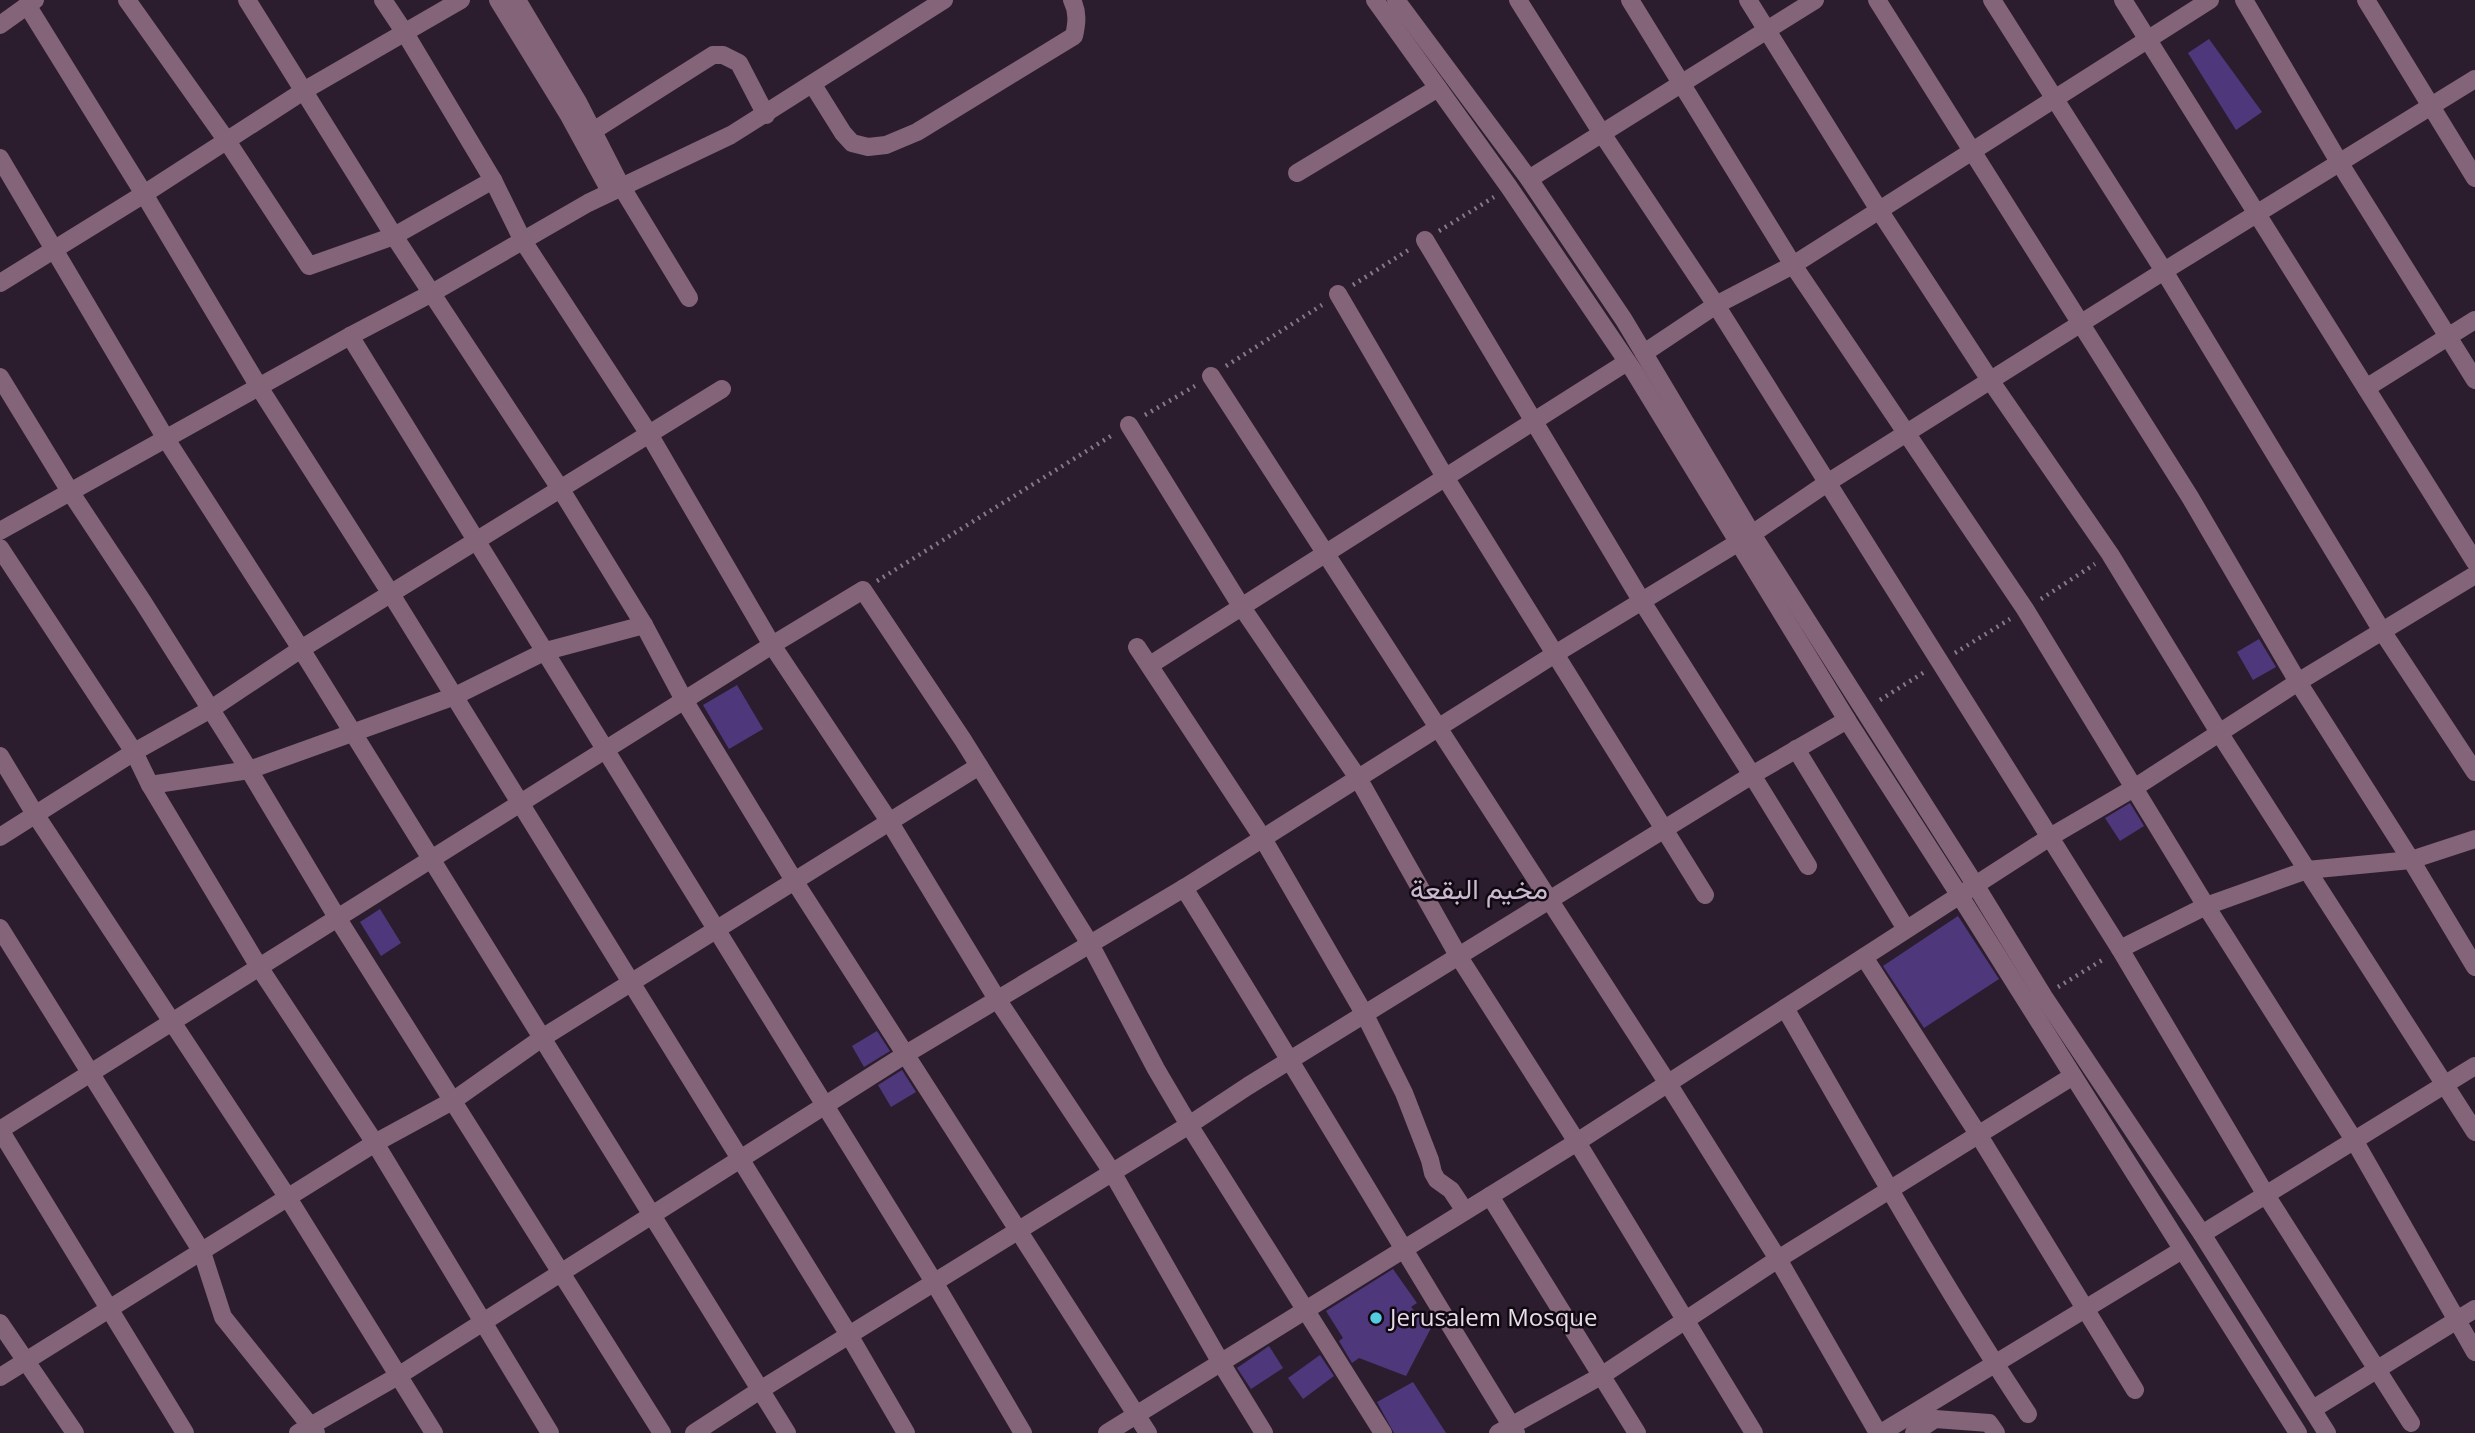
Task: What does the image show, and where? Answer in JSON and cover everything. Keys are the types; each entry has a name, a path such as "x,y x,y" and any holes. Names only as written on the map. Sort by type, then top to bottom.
{"street":[{"path":"127,0 228,141 309,266 394,236 493,180"},
{"path":"247,0 394,236 560,488 644,625 684,700 795,882 1149,1433"},
{"path":"383,0 493,180 523,241 649,434 772,645 889,821 996,999 1112,1172 1221,1363 1265,1433"},
{"path":"0,283 305,90 461,0"},
{"path":"498,0 616,189 689,298"},
{"path":"517,0 593,131 616,189"},
{"path":"0,531 616,189 695,153 766,115 944,0"},
{"path":"813,85 852,143 868,147 886,145 917,132 1074,36 1077,23 1076,8 1072,0"},
{"path":"1375,0 1509,187 1745,538 1865,709 2044,997 2202,1234 2327,1433"},
{"path":"1396,0 1529,179 1644,353 1847,720 1961,896 2298,1433"},
{"path":"1518,0 1601,132 1716,305 2050,837 2266,1195 2411,1423"},
{"path":"1630,0 1793,265 2025,609 2206,906 2354,1140 2475,1352"},
{"path":"1748,0 1879,211 1990,380 2110,554 2220,734 2475,1132"},
{"path":"1529,179 1815,0"},
{"path":"1877,0 2190,497 2298,682 2475,967"},
{"path":"1992,0 2164,271 2382,631 2475,772"},
{"path":"2123,0 2475,562"},
{"path":"1644,353 1716,305 1793,265 2210,0"},
{"path":"2244,0 2339,162 2475,380"},
{"path":"2366,0 2475,178"},
{"path":"0,25 31,3 259,387 391,594 849,1335 906,1433"},
{"path":"593,131 713,55 723,55 739,63 766,115"},
{"path":"0,928 202,1252 223,1317 308,1430 484,1322 906,1054 1184,888 1641,600 1745,538 1990,380 2475,79"},
{"path":"1297,173 1438,88"},
{"path":"0,158 166,439 301,649 787,1433"},
{"path":"1424,240 1641,600 1808,866"},
{"path":"1338,294 1445,478 1705,895"},
{"path":"2367,388 2475,320"},
{"path":"350,336 934,1282 1023,1433"},
{"path":"1150,665 1627,362"},
{"path":"1211,376 1667,1082 1778,1259 1880,1433 2182,1250"},
{"path":"0,377 71,493 211,709 338,919 662,1433"},
{"path":"0,837 134,752 211,709 301,649 722,389"},
{"path":"1129,425 1241,606 1358,778 1459,957 1577,1142 1754,1433"},
{"path":"0,548 134,752 150,785 259,967 376,1143 551,1433"},
{"path":"1107,1433 1577,1142 2050,837 2134,788 2298,682 2475,575"},
{"path":"185,1433 0,1130 863,590 979,766 1090,944 1189,1125 1383,1433"},
{"path":"150,785 249,770 454,696 546,651 644,625"},
{"path":"1137,647 1262,837 1365,1015 1404,1093 1433,1173 1437,1180 1451,1190 1465,1212"},
{"path":"694,1433 1248,1086 1752,775 1847,720"},
{"path":"1796,749 1906,929"},
{"path":"0,756 8,780 35,814 288,1198 434,1433"},
{"path":"0,1377 376,1143 454,1100 542,1038 979,766"},
{"path":"2120,949 2206,906 2307,870 2411,860 2475,839"},
{"path":"1184,888 1292,1060 1508,1430 1601,1376 1778,1259 2073,1076"},
{"path":"1864,957 1978,1134 2135,1390"},
{"path":"1785,1008 1889,1190 2028,1414"},
{"path":"2202,1234 2475,1066"},
{"path":"1490,1196 1637,1433"},
{"path":"2313,1409 2475,1309"},
{"path":"0,1323 75,1433"},
{"path":"1914,1433 1935,1419 1989,1423 1996,1433"}],"path":[{"path":"863,590 1211,376 1509,187"},
{"path":"1865,709 2110,554"},
{"path":"2044,997 2120,949"}],"building":[{"path":"2209,39 2262,112 2236,130 2188,53"},
{"path":"2259,639 2276,667 2253,680 2237,652"},
{"path":"737,685 763,729 729,749 703,705"},
{"path":"2130,803 2144,826 2120,841 2105,818"},
{"path":"380,909 401,943 381,956 360,922"},
{"path":"1958,916 1999,979 1924,1028 1883,966"},
{"path":"877,1031 890,1051 864,1067 852,1046"},
{"path":"902,1070 916,1092 891,1107 878,1085"},
{"name":"Jerusalem Mosque","path":"1393,1269 1417,1303 1411,1307 1431,1328 1406,1376 1359,1358 1352,1363 1339,1341 1343,1338 1326,1311"},
{"path":"1269,1346 1283,1368 1251,1389 1237,1368"},
{"path":"1320,1355 1334,1376 1303,1399 1288,1378"},
{"path":"1413,1382 1446,1433 1394,1433 1377,1402"}],"place":[{"name":"Jerusalem Mosque","path":"1376,1318"}],"district":[{"name":"مخيم البقعة","path":"1479,889"}]}
